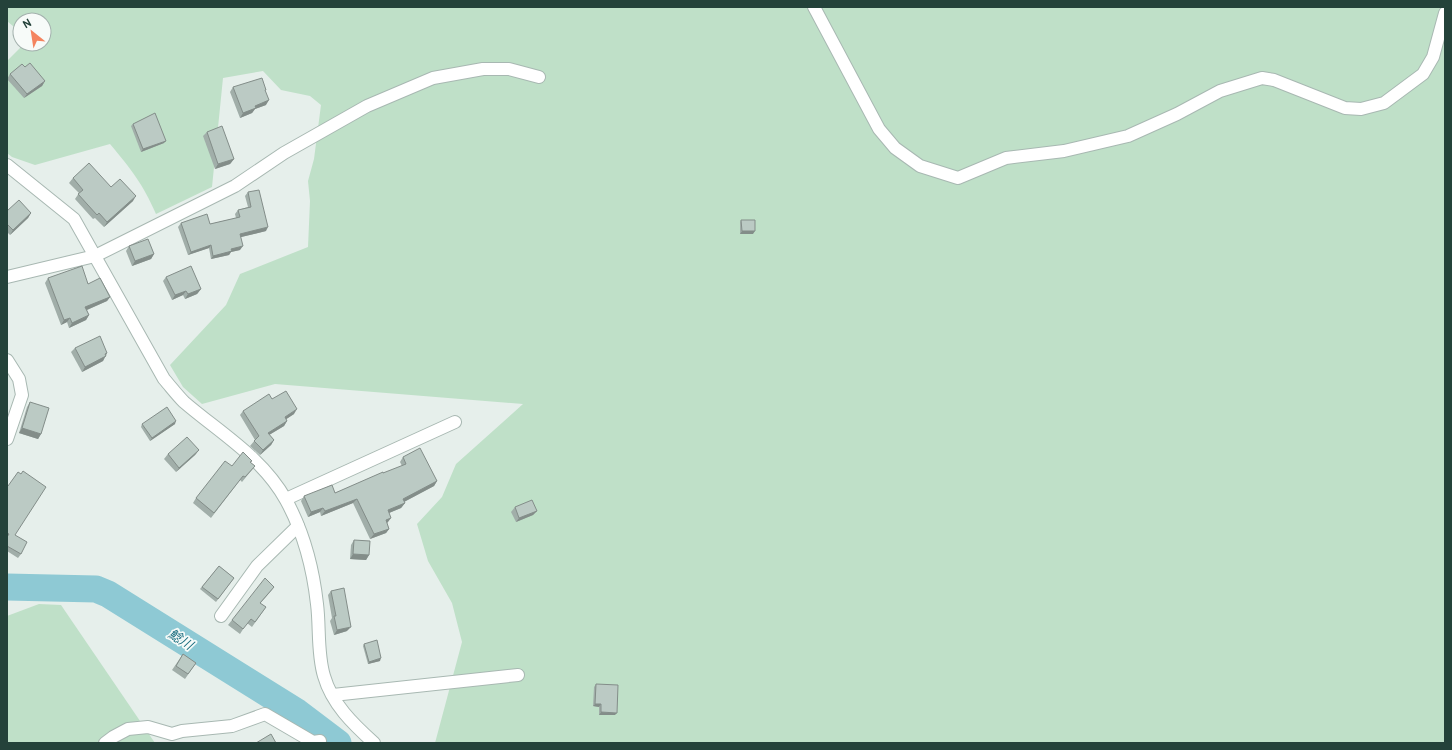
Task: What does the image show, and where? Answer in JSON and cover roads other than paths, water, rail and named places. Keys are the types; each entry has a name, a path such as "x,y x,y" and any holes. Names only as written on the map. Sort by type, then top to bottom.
{"street":[{"path":"814,7 879,129 895,148 920,166 958,178 1006,158 1064,151 1128,136 1177,114 1220,91 1262,78 1274,80 1345,108 1361,109 1384,103 1423,74 1432,57 1445,13"},
{"path":"7,277 95,256 235,186 284,153 367,106 433,78 483,68 509,70 539,77"},
{"path":"7,165 74,219 164,379 183,401 242,447 264,469 286,499 303,536 317,602 324,676 336,702 352,723 374,743"},
{"path":"7,360 19,379 22,395 7,439"},
{"path":"286,499 455,422"},
{"path":"221,616 257,566 298,526"},
{"path":"333,695 518,675"},
{"path":"105,743 113,736 128,729 148,727 172,734 182,731 232,726 265,714 314,742 320,741"}],"waterway":[{"name":"鯰川","path":"7,587 96,589 108,594 297,712 338,743"}]}
